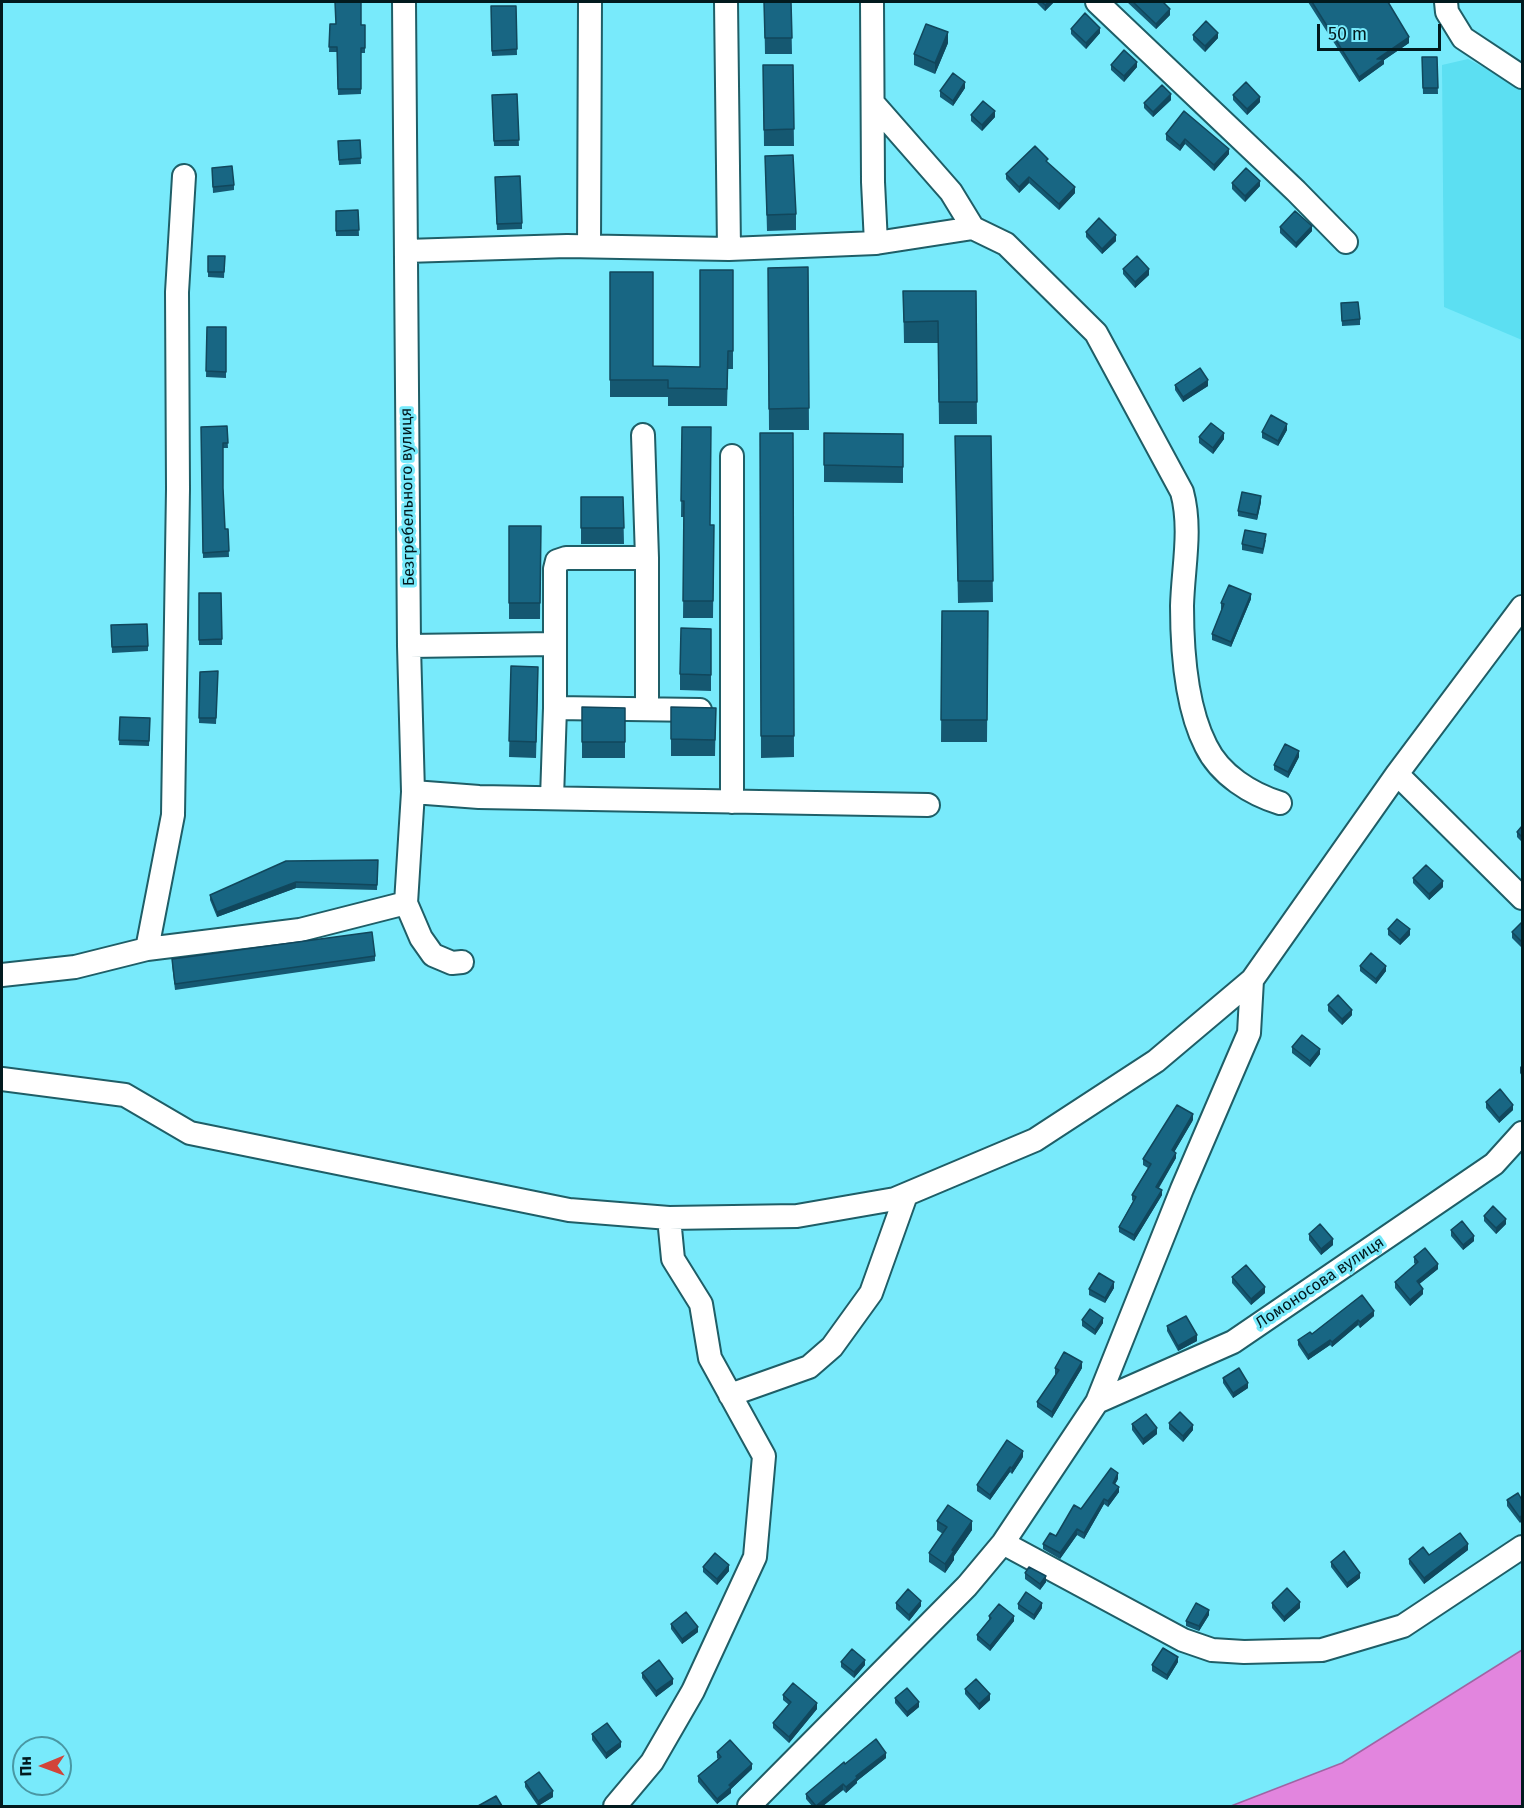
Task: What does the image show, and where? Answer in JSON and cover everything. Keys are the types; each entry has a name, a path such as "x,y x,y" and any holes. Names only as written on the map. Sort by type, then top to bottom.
{"street":[{"name":"Безгребельного вулиця","path":"404,2 409,646 413,792 406,903 421,938 433,955 452,963 462,962"},
{"path":"589,246 590,2"},
{"path":"726,2 729,249"},
{"path":"872,2 873,182 876,243"},
{"path":"1097,2 1296,191 1346,242"},
{"path":"1446,2 1447,12 1463,38 1522,77"},
{"path":"873,103 951,192 973,228 1006,244 1096,333 1182,492 1187,509 1182,607 1187,690 1206,747 1230,777 1260,797 1280,803"},
{"path":"147,949 173,815 178,489 177,292 184,176"},
{"path":"406,251 589,246 729,249 876,243 973,228"},
{"path":"642,435 647,558 647,710"},
{"path":"732,456 732,802"},
{"path":"552,798 555,708 555,569 557,561 566,558 647,558"},
{"path":"2,1079 124,1095 190,1133 569,1210 669,1218 797,1216 895,1199 1035,1140 1156,1061 1252,980 1397,774 1522,607"},
{"path":"409,646 554,644"},
{"path":"555,708 732,710"},
{"path":"1397,774 1522,898"},
{"path":"413,792 479,797 928,805"},
{"path":"2,975 75,967 147,949 300,930 406,903"},
{"path":"749,1806 967,1586 1003,1543 1097,1402 1182,1189 1249,1033 1252,980"},
{"name":"Ломоносова вулиця","path":"1097,1402 1233,1342 1494,1164 1522,1133"},
{"path":"730,1395 809,1368 832,1347 871,1293 906,1195"},
{"path":"615,1806 652,1762 693,1691 755,1557 764,1456 710,1358 701,1304 674,1259 669,1218"},
{"path":"1003,1543 1183,1640 1212,1650 1244,1652 1322,1650 1403,1626 1522,1547"}],"shaded area":[{"path":"1468,59 1522,88 1522,340 1444,307 1442,65"},
{"path":"1522,1650 1522,1806 1231,1806 1342,1763"}],"building":[{"path":"335,2 361,2 361,25 365,25 365,48 361,48 361,89 338,89 337,47 329,47 330,24 336,24"},
{"path":"764,2 791,2 792,38 765,38"},
{"path":"1133,2 1163,2 1170,9 1156,24"},
{"path":"1312,2 1388,2 1409,37 1377,59 1384,59 1359,77"},
{"path":"491,6 516,6 517,49 492,51"},
{"path":"1085,13 1100,28 1086,43 1071,29"},
{"path":"1206,21 1218,33 1205,46 1193,35"},
{"path":"926,24 948,32 935,63 914,54"},
{"path":"1124,50 1137,62 1124,76 1111,65"},
{"path":"1422,57 1437,57 1438,88 1423,88"},
{"path":"763,65 793,65 794,129 764,130"},
{"path":"953,73 965,82 953,101 940,91"},
{"path":"1246,82 1260,97 1247,109 1233,95"},
{"path":"1162,85 1171,94 1153,112 1144,103"},
{"path":"517,94 519,140 494,141 492,95"},
{"path":"983,101 995,111 982,125 971,115"},
{"path":"1184,111 1229,149 1214,165 1185,139 1180,146 1166,134"},
{"path":"360,140 361,158 339,160 338,141"},
{"path":"1035,146 1048,159 1046,161 1075,187 1059,204 1029,177 1019,187 1006,174"},
{"path":"793,155 796,214 767,215 765,156"},
{"path":"232,166 234,185 213,187 212,168"},
{"path":"1246,168 1260,181 1245,196 1232,183"},
{"path":"520,176 522,223 497,224 495,177"},
{"path":"358,210 359,230 336,231 336,211"},
{"path":"1295,211 1312,226 1296,243 1280,227"},
{"path":"1099,218 1116,235 1102,249 1086,232"},
{"path":"208,256 225,256 224,272 208,272"},
{"path":"1137,256 1149,269 1135,282 1123,269"},
{"path":"808,267 809,408 769,409 768,268"},
{"path":"700,270 733,270 733,351 728,351 727,389 668,388 668,380 610,380 610,272 653,272 653,366 700,367"},
{"path":"903,291 976,291 977,402 939,402 938,321 904,322"},
{"path":"1358,302 1360,319 1342,321 1341,303"},
{"path":"207,327 226,327 226,372 206,371"},
{"path":"1200,368 1208,380 1183,397 1175,385"},
{"path":"1271,415 1287,424 1278,441 1262,432"},
{"path":"1211,423 1224,433 1213,448 1199,437"},
{"path":"227,426 228,443 223,443 223,488 225,529 228,529 229,551 203,553 201,427"},
{"path":"682,427 711,427 710,525 714,525 713,601 683,601"},
{"path":"760,433 793,433 794,736 761,736"},
{"path":"824,433 903,434 903,467 824,465"},
{"path":"955,436 991,436 993,581 958,581"},
{"path":"1242,492 1261,496 1257,515 1238,511"},
{"path":"581,497 623,497 624,528 581,528"},
{"path":"509,526 541,526 540,603 509,603"},
{"path":"1245,530 1266,534 1263,549 1242,544"},
{"path":"1229,585 1251,594 1231,642 1212,634"},
{"path":"199,593 221,593 222,639 199,640"},
{"path":"942,611 988,611 987,720 941,720"},
{"path":"147,624 148,646 112,647 111,625"},
{"path":"681,628 711,629 711,675 680,674"},
{"path":"511,666 538,667 536,742 509,741"},
{"path":"218,671 216,718 199,718 200,672"},
{"path":"582,707 625,708 625,742 582,742"},
{"path":"671,707 716,708 715,740 671,739"},
{"path":"120,717 150,718 149,741 119,740"},
{"path":"1285,744 1299,751 1288,772 1274,765"},
{"path":"1522,826 1522,837 1517,832"},
{"path":"378,860 377,885 296,882 217,912 210,895 286,861"},
{"path":"1426,865 1443,881 1429,894 1413,878"},
{"path":"1397,919 1410,929 1400,940 1388,929"},
{"path":"1522,922 1522,942 1512,932"},
{"path":"372,932 375,956 175,984 172,959"},
{"path":"1371,953 1386,966 1376,979 1360,966"},
{"path":"1338,995 1352,1010 1342,1019 1328,1005"},
{"path":"1302,1035 1320,1049 1310,1061 1292,1047"},
{"path":"1500,1089 1513,1105 1499,1118 1486,1102"},
{"path":"1177,1105 1193,1114 1172,1150 1176,1153 1156,1187 1162,1190 1134,1235 1119,1227 1136,1197 1132,1195 1151,1164 1143,1159"},
{"path":"1493,1206 1506,1219 1496,1228 1484,1216"},
{"path":"1462,1221 1474,1236 1463,1245 1451,1230"},
{"path":"1320,1224 1333,1239 1321,1249 1309,1234"},
{"path":"1425,1248 1438,1264 1417,1281 1423,1289 1410,1300 1395,1282 1418,1262 1414,1257"},
{"path":"1246,1265 1265,1287 1251,1299 1232,1277"},
{"path":"1099,1273 1114,1282 1105,1298 1089,1289"},
{"path":"1362,1295 1374,1311 1360,1322 1358,1320 1332,1342 1330,1340 1308,1355 1298,1340 1310,1332 1312,1334"},
{"path":"1090,1309 1103,1318 1095,1330 1082,1320"},
{"path":"1186,1316 1197,1335 1178,1346 1167,1326"},
{"path":"1064,1352 1082,1362 1052,1412 1037,1402 1059,1370 1055,1368"},
{"path":"1239,1368 1248,1383 1233,1393 1223,1378"},
{"path":"1180,1412 1193,1425 1183,1436 1169,1423"},
{"path":"1146,1414 1157,1428 1143,1439 1132,1424"},
{"path":"1007,1440 1023,1451 990,1495 977,1485"},
{"path":"1111,1468 1118,1473 1113,1483 1119,1487 1108,1501 1104,1499 1084,1533 1077,1529 1060,1553 1043,1544 1050,1533 1056,1536 1074,1505 1081,1509"},
{"path":"1518,1493 1522,1500 1520,1518 1507,1500"},
{"path":"948,1505 972,1521 945,1564 929,1553 947,1527 937,1521"},
{"path":"1460,1533 1468,1544 1424,1578 1409,1559 1423,1547 1429,1555"},
{"path":"1344,1551 1360,1573 1347,1583 1331,1562"},
{"path":"715,1553 729,1565 717,1579 703,1567"},
{"path":"1029,1567 1046,1576 1040,1584 1025,1573"},
{"path":"1287,1588 1300,1602 1284,1617 1272,1603"},
{"path":"908,1589 921,1601 909,1615 896,1603"},
{"path":"1026,1592 1042,1603 1034,1615 1018,1604"},
{"path":"1196,1603 1209,1610 1199,1626 1186,1621"},
{"path":"999,1604 1014,1616 990,1646 977,1635"},
{"path":"686,1612 698,1627 682,1639 671,1624"},
{"path":"1163,1648 1178,1657 1167,1675 1152,1665"},
{"path":"852,1649 865,1660 854,1672 841,1662"},
{"path":"659,1660 673,1679 656,1691 642,1673"},
{"path":"976,1679 990,1694 979,1704 965,1689"},
{"path":"793,1683 817,1703 789,1737 773,1723 791,1702 783,1695"},
{"path":"907,1688 919,1702 907,1712 895,1698"},
{"path":"607,1723 621,1742 606,1753 592,1734"},
{"path":"876,1739 886,1753 856,1776 857,1778 846,1787 843,1784 816,1806 806,1794"},
{"path":"730,1740 752,1764 717,1799 698,1776 721,1757 717,1752"},
{"path":"539,1772 553,1791 538,1801 525,1782"},
{"path":"496,1796 502,1806 478,1806"}]}
